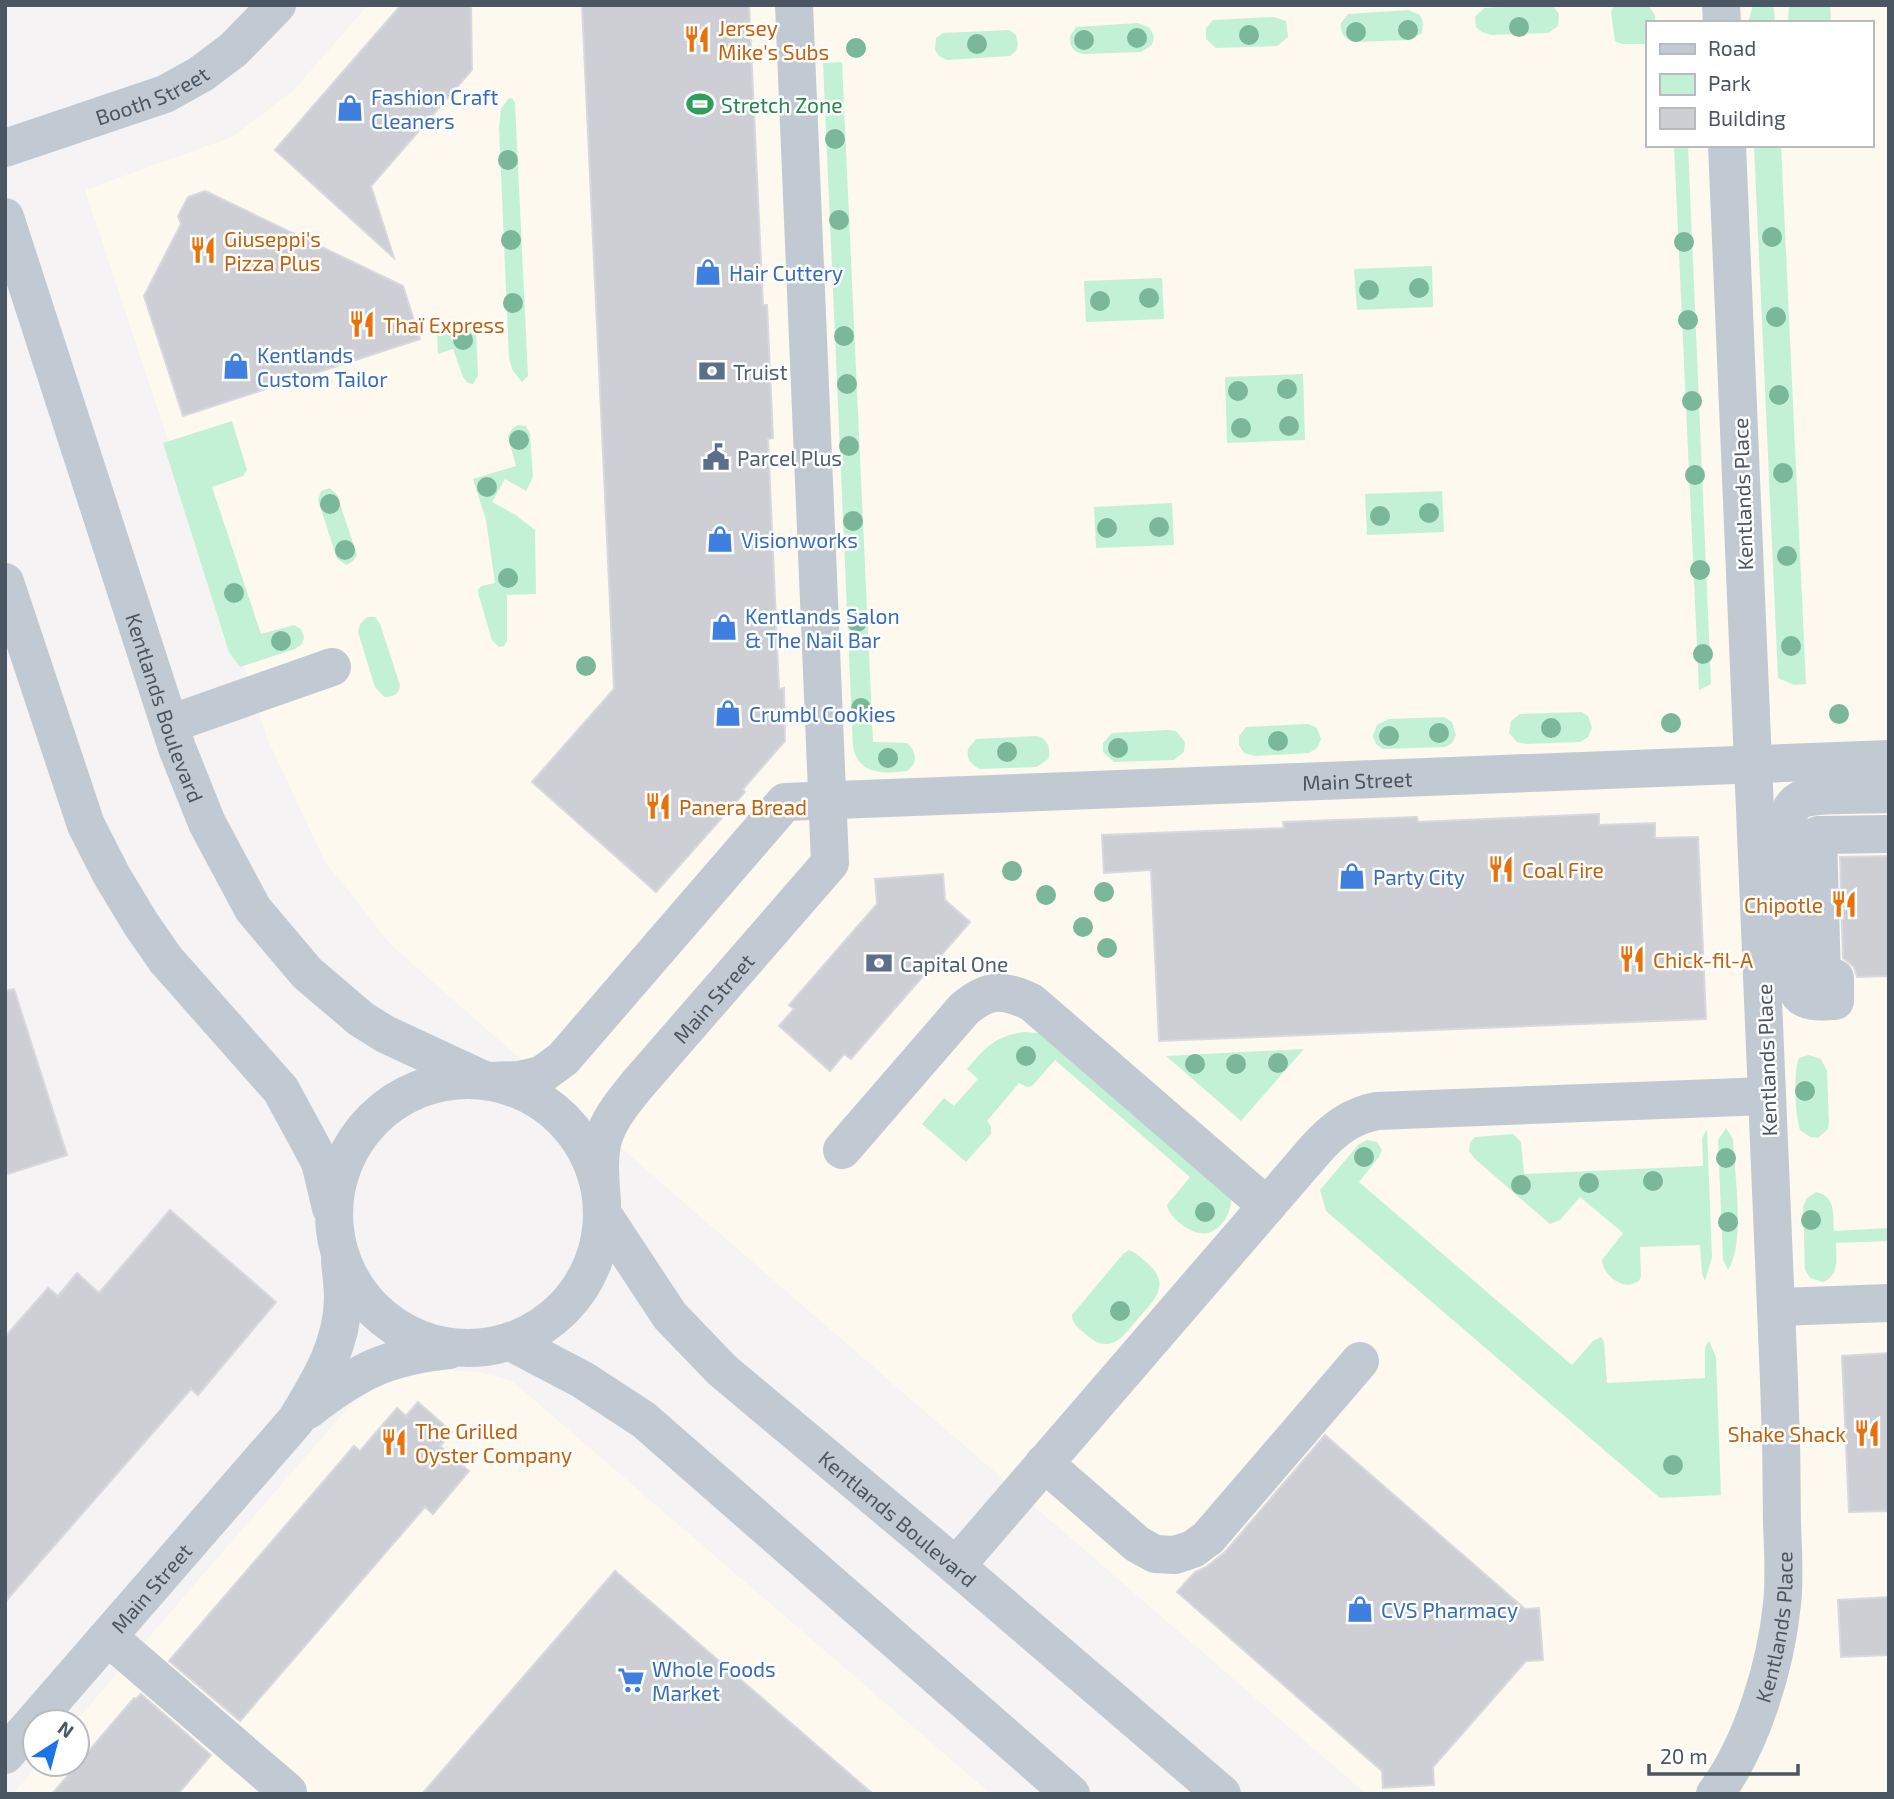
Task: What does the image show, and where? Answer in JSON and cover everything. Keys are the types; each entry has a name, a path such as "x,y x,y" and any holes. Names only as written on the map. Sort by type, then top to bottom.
{"street":[{"name":"Booth Street","path":"5,148 165,94 201,74 233,50 277,5"},
{"path":"794,5 827,799"},
{"name":"Kentlands Place","path":"1724,1790 1754,1719 1778,1637 1783,1603 1776,1307 1727,147"},
{"name":"Kentlands Boulevard","path":"5,217 170,724 207,823 253,909 307,973 361,1020 486,1081"},
{"path":"5,582 86,825 112,876 166,960 281,1090 320,1162 336,1236 351,1280 365,1300 383,1318 406,1333 431,1343 471,1348 511,1342 540,1328 565,1308 586,1281 598,1249 603,1209 596,1173 584,1146 559,1116 530,1095 486,1081 450,1080 415,1091 392,1102 372,1120 355,1141 344,1162 335,1191 336,1236"},
{"path":"170,724 332,667"},
{"name":"Main Street","path":"486,1081 519,1080 541,1075 562,1059 785,802 1889,759"},
{"path":"1889,794 1809,798 1796,803 1788,814 1786,829 1792,968 1797,991 1804,999 1811,1002 1835,1001 1835,978 1822,978 1818,835 1889,834"},
{"name":"Main Street","path":"603,1209 599,1168 601,1145 608,1123 637,1085 830,863 827,799"},
{"path":"842,1150 964,1009 977,998 994,992 1012,993 1031,1002 1267,1206"},
{"path":"956,1566 1327,1136 1350,1119 1377,1111 1767,1096"},
{"name":"Kentlands Boulevard","path":"603,1209 670,1316 722,1370 1222,1794"},
{"name":"Main Street","path":"5,1755 296,1420 324,1374 339,1336 343,1299 336,1236"},
{"path":"1776,1307 1889,1303"},
{"path":"511,1342 583,1380 644,1420 1071,1794"},
{"name":"Main Street","path":"296,1420 338,1386 371,1367 415,1353 471,1348"},
{"path":"1044,1463 1137,1544 1155,1554 1175,1555 1193,1549 1208,1538 1360,1361"},
{"path":"108,1637 288,1792"}],"shaded area":[{"path":"368,5 1889,5 1889,1794 1366,1794 391,945 324,860 268,740 85,190 232,137 294,90"},
{"path":"443,1370 479,1372 512,1381 991,1794 13,1794 27,1778 91,1778 91,1708 87,1708 347,1409 373,1389 401,1375"}],"green space":[{"path":"1524,5 1554,7 1559,14 1558,26 1548,33 1491,35 1476,27 1475,17 1484,8"},
{"path":"1614,5 1648,5 1655,15 1655,21 1646,21 1646,44 1622,44 1615,41 1611,12"},
{"path":"1753,5 1771,5 1774,9 1775,21 1749,21"},
{"path":"1789,5 1830,5 1831,21 1788,21"},
{"path":"1408,10 1420,15 1423,22 1422,33 1410,40 1354,42 1342,33 1341,23 1348,14"},
{"path":"1274,17 1286,21 1288,37 1277,46 1216,48 1206,39 1206,28 1213,20"},
{"path":"1138,23 1150,28 1154,37 1152,45 1141,52 1083,54 1074,50 1070,43 1070,36 1076,27"},
{"path":"1009,30 1016,35 1018,44 1016,51 1010,56 947,60 935,50 936,38 943,33"},
{"path":"842,62 873,742 907,743 910,746 915,757 913,765 907,771 898,772 873,771 866,768 856,756 853,747 823,63"},
{"path":"509,98 515,103 528,376 522,382 513,371 509,359 499,127 501,109"},
{"path":"1674,147 1688,147 1711,684 1699,690"},
{"path":"1754,147 1781,147 1806,684 1794,685 1778,678"},
{"path":"1432,266 1433,307 1357,310 1354,269"},
{"path":"1162,278 1164,319 1086,322 1084,281"},
{"path":"466,322 473,323 476,330 478,376 473,384 463,377 453,349 438,354 437,332 446,332"},
{"path":"1303,374 1305,440 1227,443 1225,377"},
{"path":"232,421 247,470 243,476 212,487 261,634 294,625 301,629 304,637 302,644 295,649 240,667 229,652 163,443"},
{"path":"518,425 526,426 530,434 533,477 526,491 505,479 492,502 535,530 536,594 507,595 507,641 504,646 499,647 492,640 478,590 481,586 495,583 486,520 473,479 516,466 508,436"},
{"path":"330,488 337,495 357,555 347,565 337,559 318,500 321,491"},
{"path":"1442,491 1444,532 1367,535 1365,494"},
{"path":"1172,503 1174,545 1096,548 1094,507"},
{"path":"367,617 375,617 380,624 400,685 393,696 384,697 375,687 358,632 360,624"},
{"path":"1582,712 1588,716 1592,728 1588,737 1580,742 1526,744 1517,742 1509,733 1511,721 1520,714"},
{"path":"1444,717 1452,722 1456,735 1452,743 1445,747 1383,749 1376,744 1373,736 1377,725 1389,719"},
{"path":"1308,724 1317,728 1321,739 1317,748 1309,753 1255,756 1244,753 1239,745 1239,736 1246,727"},
{"path":"1176,731 1185,742 1184,752 1174,760 1114,762 1103,752 1103,743 1112,733"},
{"path":"1036,736 1046,741 1049,752 1048,759 1037,767 980,769 969,759 968,749 976,739"},
{"path":"1024,1032 1038,1033 1231,1197 1230,1210 1218,1228 1199,1233 1174,1218 1167,1205 1190,1177 1055,1060 1032,1086 1019,1083 987,1121 991,1126 991,1134 966,1162 922,1124 944,1098 954,1106 978,1079 967,1069 985,1049 998,1040"},
{"path":"1304,1049 1241,1121 1166,1056"},
{"path":"1809,1055 1821,1059 1827,1071 1829,1123 1828,1129 1818,1138 1810,1137 1800,1130 1797,1115 1797,1064 1799,1058"},
{"path":"1726,1128 1733,1139 1738,1207 1737,1243 1728,1270 1723,1259 1718,1140"},
{"path":"1707,1129 1712,1257 1705,1281 1700,1245 1640,1247 1639,1281 1630,1285 1616,1281 1605,1270 1602,1260 1623,1233 1580,1197 1560,1220 1550,1224 1469,1151 1470,1142 1475,1137 1513,1134 1521,1142 1524,1174 1703,1166 1702,1138"},
{"path":"1367,1140 1377,1142 1382,1150 1359,1182 1572,1365 1593,1341 1601,1337 1604,1342 1607,1383 1705,1378 1705,1347 1709,1341 1716,1357 1721,1495 1660,1498 1326,1211 1320,1190 1359,1144"},
{"path":"1816,1192 1830,1202 1834,1231 1889,1228 1889,1241 1836,1243 1835,1271 1823,1282 1810,1278 1805,1270 1803,1207 1807,1198"},
{"path":"1129,1250 1155,1271 1159,1279 1158,1293 1123,1336 1112,1343 1100,1343 1077,1327 1072,1315"}],"building":[{"path":"401,5 471,5 472,70 371,186 394,258 275,150"},
{"path":"582,5 749,5 763,305 767,305 773,438 768,439 779,689 784,688 785,741 743,789 745,792 656,892 532,782 614,689"},
{"path":"205,191 403,286 420,339 183,416 144,296 181,224 178,216 188,197"},
{"path":"1599,814 1599,825 1655,823 1655,838 1698,837 1706,1019 1159,1041 1151,870 1104,873 1102,835 1284,828 1283,822 1417,817 1418,822"},
{"path":"1889,856 1889,976 1857,977 1854,967 1843,958 1840,857"},
{"name":"Capital One","path":"943,874 945,900 970,922 851,1059 844,1054 830,1071 779,1026 794,1009 789,1005 877,904 875,879"},
{"path":"14,989 67,1155 5,1175 5,991"},
{"path":"170,1210 276,1302 198,1395 191,1389 5,1602 5,1337 48,1288 58,1296 77,1273 99,1293"},
{"name":"Shake Shack","path":"1889,1353 1889,1511 1849,1512 1842,1356"},
{"path":"418,1402 452,1432 440,1446 469,1471 433,1514 425,1507 240,1721 169,1661 354,1446 360,1451 397,1408 406,1416"},
{"name":"CVS Pharmacy","path":"1325,1435 1525,1609 1539,1608 1543,1660 1526,1661 1433,1767 1434,1785 1383,1788 1382,1771 1177,1592 1195,1572 1225,1552"},
{"name":"Whole Foods Market","path":"615,1571 873,1794 422,1794"},
{"path":"1889,1597 1889,1655 1841,1657 1838,1600"},
{"path":"141,1694 211,1755 178,1794 52,1794 66,1778 91,1778 91,1748 134,1698"}],"place":[{"name":"Jersey Mike's Subs","path":"697,39"},
{"name":"Stretch Zone","path":"700,104"},
{"name":"Fashion Craft Cleaners","path":"350,108"},
{"name":"Giuseppi's Pizza Plus","path":"203,250"},
{"name":"Hair Cuttery","path":"708,272"},
{"name":"Thaï Express","path":"362,324"},
{"name":"Kentlands Custom Tailor","path":"236,366"},
{"name":"Truist","path":"712,371"},
{"name":"Parcel Plus","path":"716,457"},
{"name":"Visionworks","path":"720,539"},
{"name":"Kentlands Salon & The Nail Bar","path":"724,627"},
{"name":"Crumbl Cookies","path":"728,713"},
{"name":"Panera Bread","path":"658,806"},
{"name":"Coal Fire","path":"1501,869"},
{"name":"Party City","path":"1352,876"},
{"name":"Chipotle","path":"1844,904"},
{"name":"Chick-fil-A","path":"1632,959"},
{"name":"Capital One","path":"879,963"},
{"name":"Shake Shack","path":"1867,1433"},
{"name":"The Grilled Oyster Company","path":"394,1442"},
{"name":"CVS Pharmacy","path":"1360,1609"},
{"name":"Whole Foods Market","path":"631,1680"}]}
